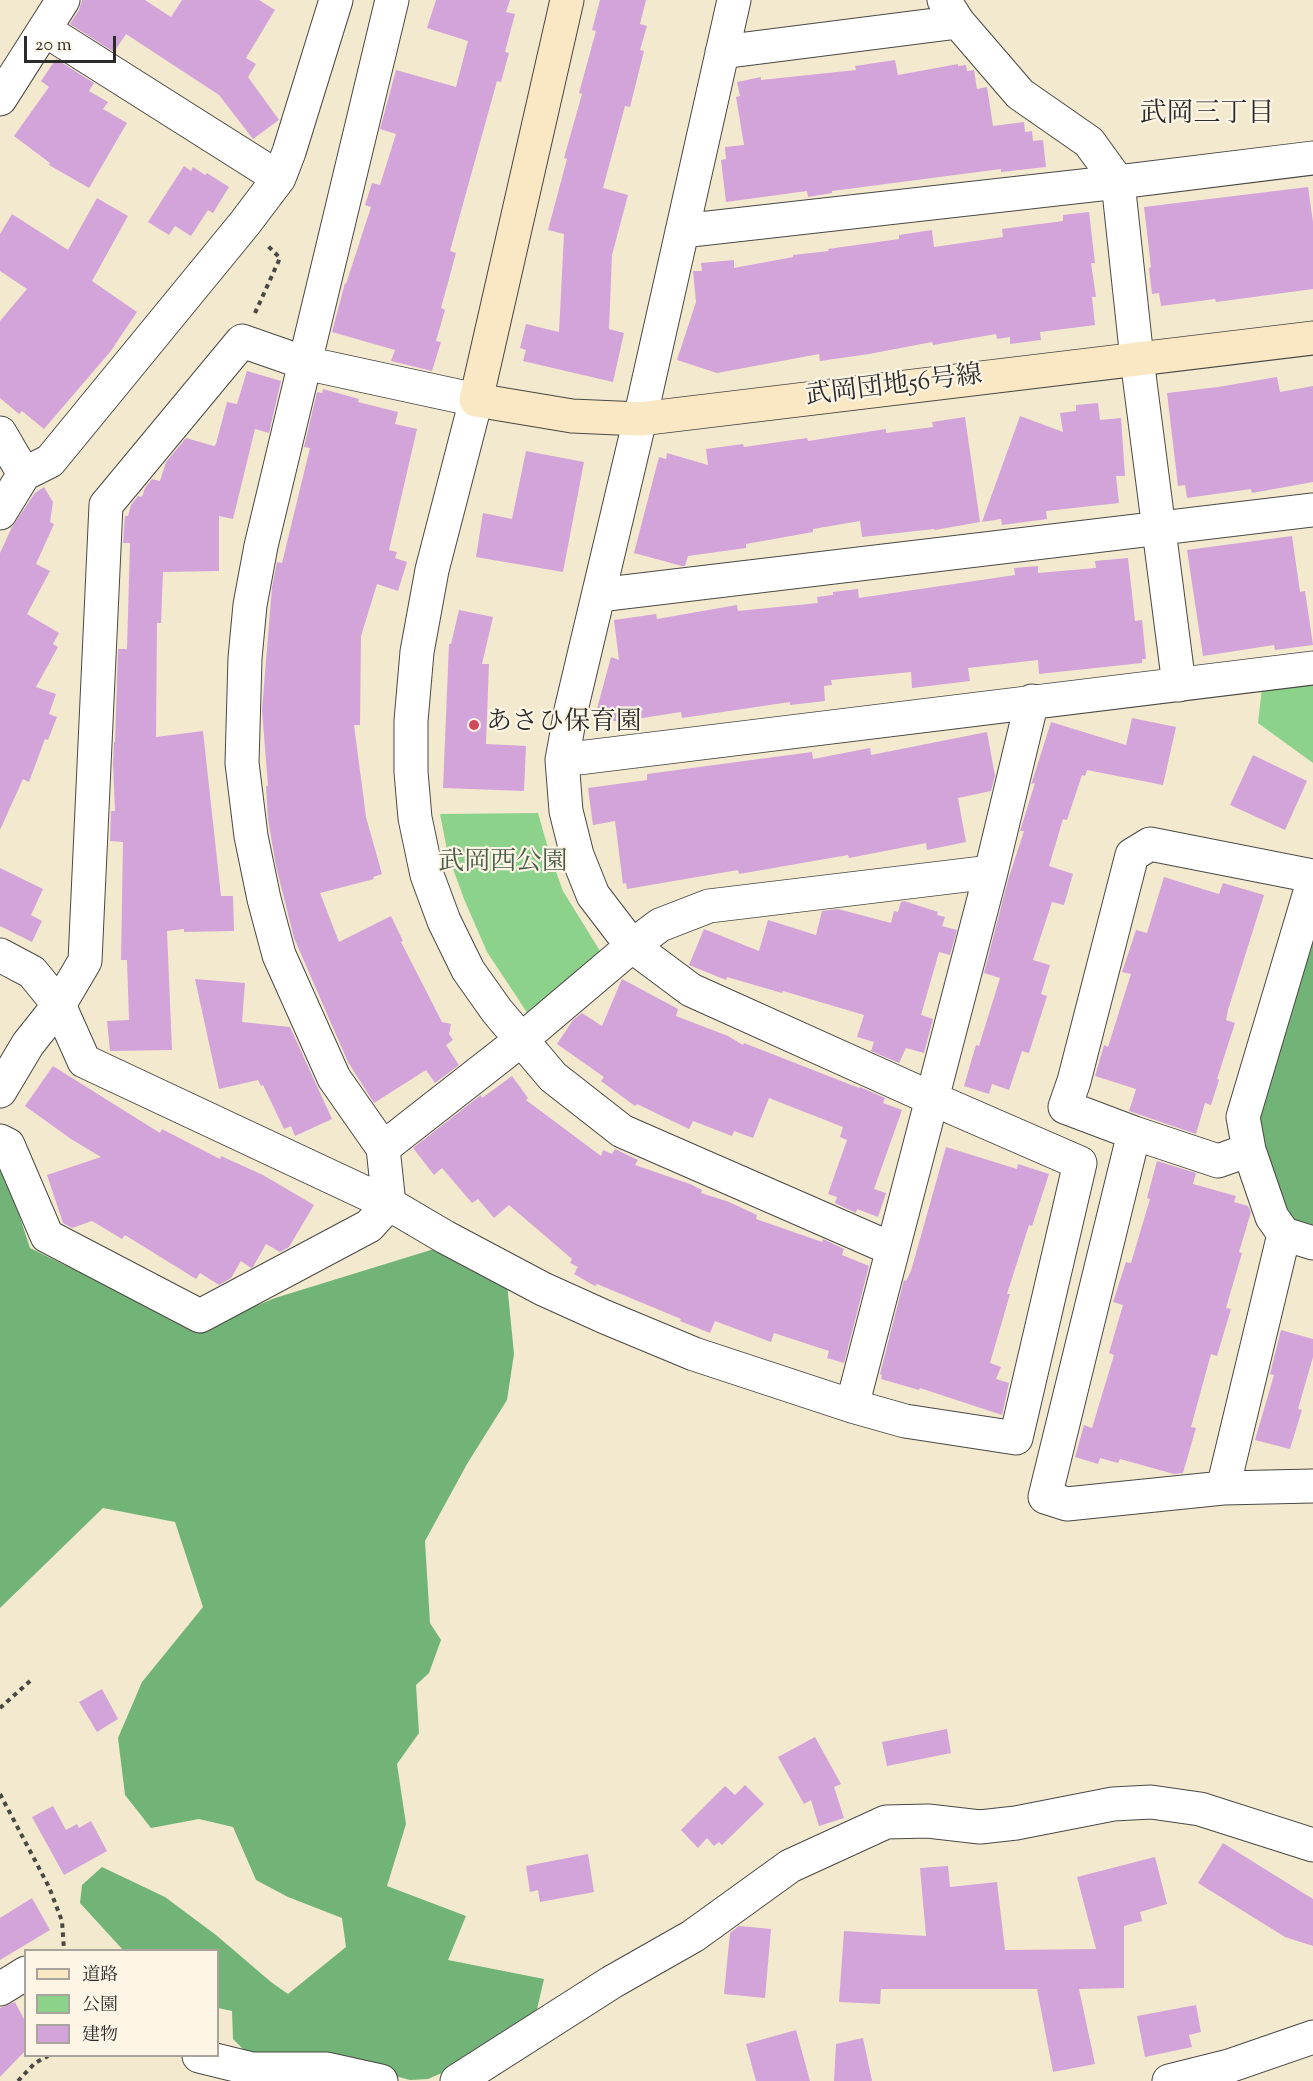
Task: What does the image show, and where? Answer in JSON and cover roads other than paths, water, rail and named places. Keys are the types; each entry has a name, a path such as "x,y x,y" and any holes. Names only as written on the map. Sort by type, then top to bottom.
{"street":[{"path":"0,99 63,0"},
{"path":"0,513 24,474 50,461 245,223 279,178 336,0"},
{"path":"0,1141 8,1145 47,1236 200,1316 369,1226 389,1204 383,1148 334,1078 279,955 251,836 242,763 243,679 250,605 261,546 392,0"},
{"path":"567,0 476,400 432,570 417,652 411,721 411,772 415,818 427,875 444,921 468,970 497,1011 553,1077 622,1131 892,1249"},
{"path":"0,955 32,972 58,1005 84,1061 389,1204 445,1237 543,1289 694,1354 852,1406 905,1421 1016,1438 1080,1163 691,990 632,946 593,895 577,855 566,811 562,760 571,710 640,419 734,0"},
{"path":"722,51 951,11 1020,94 1089,142 1118,182 1137,359 1179,685"},
{"path":"45,30 279,178"},
{"path":"682,231 1313,158"},
{"name":"武岡団地56号線","path":"476,400 572,416 640,419 1313,338"},
{"path":"0,1091 28,1044 58,1005 85,961 106,505 242,341 305,363 476,400"},
{"path":"0,432 24,474"},
{"path":"598,594 1313,510"},
{"path":"562,760 1313,668"},
{"path":"852,1406 991,872 1032,701"},
{"path":"1249,1150 1218,1161 1065,1107 1132,855 1150,844 1313,876"},
{"path":"383,1148 521,1040 660,925 709,906 991,872"},
{"path":"1223,1488 1298,1239 1272,1217 1249,1150 1243,1117 1313,882"},
{"path":"1134,1133 1045,1497 1067,1504 1223,1488 1313,1486"},
{"path":"457,2081 612,1982 693,1936 790,1866 886,1822 928,1821 980,1827 1016,1823 1113,1804 1151,1802 1200,1809 1313,1845"},
{"path":"0,1989 24,1975"},
{"path":"1169,2081 1230,2066 1313,2037"},
{"path":"207,2057 252,2069 327,2069 381,2081"}],"place":[{"name":"あさひ保育園","path":"474,725"}],"district":[{"name":"武岡三丁目","path":"1207,116"}],"park label":[{"name":"武岡西公園","path":"503,865"}]}
